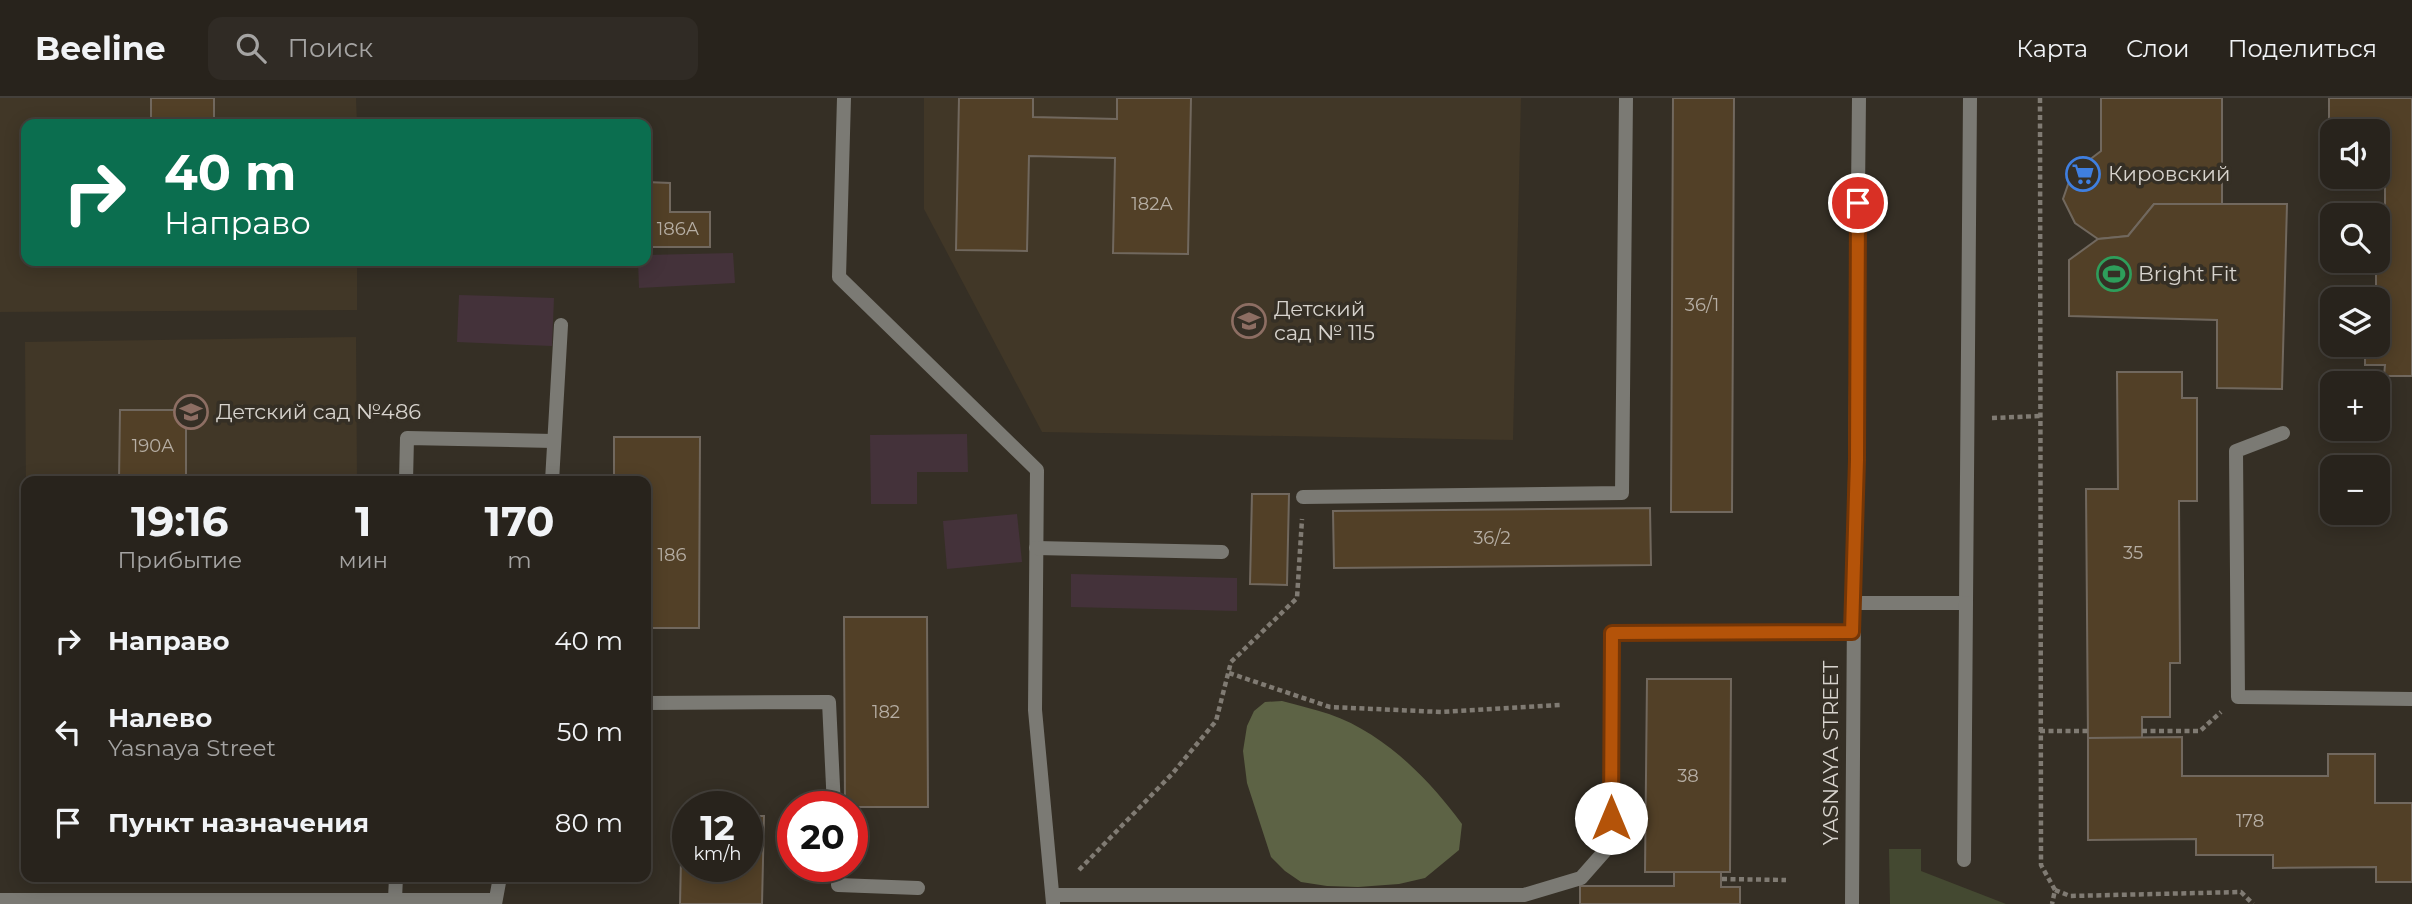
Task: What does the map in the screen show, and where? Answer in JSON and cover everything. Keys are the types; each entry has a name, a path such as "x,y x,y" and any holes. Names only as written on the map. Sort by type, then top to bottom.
{"street":[{"path":"844,98 839,277 1037,470 1035,710 1053,900 1524,895 1581,878 1611,844 1612,633 1852,632"},
{"path":"1303,497 1622,493 1626,98"},
{"name":"YASNAYA STREET","path":"1852,904 1852,632 1857,449 1859,98"},
{"path":"1964,860 1970,98"},
{"path":"552,476 561,325"},
{"path":"2283,433 2236,451 2238,697 2412,699"},
{"path":"406,476 407,438 554,442"},
{"path":"1036,548 1222,552"},
{"path":"1853,603 1966,603"},
{"path":"651,703 829,702 833,791"},
{"path":"395,900 396,882"},
{"path":"0,900 495,902 499,882"},
{"path":"838,882 838,885 918,888"}],"path":[{"path":"2040,98 2041,865 2055,890 2070,896 2241,892 2253,904"},
{"path":"1968,419 2040,416"},
{"path":"1053,900 1172,774 1216,721 1231,662 1297,598 1303,497"},
{"path":"1229,673 1330,707 1441,712 1560,705"},
{"path":"2142,731 2200,731 2238,697"},
{"path":"2040,732 2088,732"},
{"path":"1721,879 1786,880"},
{"path":"2052,904 2055,890"}],"shaded area":[{"path":"0,98 356,98 357,119 21,119 21,266 357,266 357,310 0,312"},
{"name":"Детский сад № 115","path":"924,98 1521,98 1513,440 1042,432 924,209"},
{"path":"733,253 735,283 639,288 638,266 651,266 651,255"},
{"path":"459,295 554,298 552,346 457,342"},
{"name":"Детский сад №486","path":"356,337 357,476 26,476 25,342"},
{"path":"967,434 968,472 917,472 917,504 871,504 870,435"},
{"path":"1017,514 1022,562 947,569 943,521"},
{"path":"1071,574 1237,578 1237,611 1071,607"}],"green space":[{"path":"1282,701 1349,722 1403,759 1435,790 1462,824 1459,850 1425,878 1399,884 1327,886 1301,882 1285,871 1271,857 1247,783 1243,751 1247,726 1254,711 1265,702"},
{"path":"1889,849 1921,849 1921,871 2006,904 1890,904"}],"building":[{"path":"151,98 214,98 214,119 151,119"},
{"path":"959,98 1033,98 1033,117 1117,119 1117,98 1191,98 1188,254 1113,253 1115,158 1029,156 1027,251 956,250"},
{"path":"1673,98 1734,98 1732,512 1671,512"},
{"path":"2101,98 2222,98 2222,204 2154,204 2128,236 2098,239 2075,223 2063,199 2072,173 2101,151"},
{"path":"2329,98 2412,98 2412,376 2390,376 2390,371 2384,371 2385,365 2365,365 2365,357 2390,357 2390,287 2376,287 2376,273 2390,273 2390,203 2385,203 2385,189 2390,189 2390,119 2329,119"},
{"path":"651,182 670,183 670,212 710,212 710,247 651,247"},
{"path":"2154,204 2287,204 2282,389 2217,388 2217,320 2069,316 2069,260 2098,239 2128,236"},
{"path":"2117,372 2182,372 2182,398 2197,398 2197,501 2179,501 2180,663 2170,663 2170,717 2142,717 2142,738 2088,738 2086,489 2118,489"},
{"path":"120,410 186,410 186,476 119,476"},
{"path":"614,437 700,437 699,628 651,628 651,476 614,476"},
{"path":"1252,494 1289,494 1287,585 1250,584"},
{"path":"1650,508 1651,565 1334,568 1333,511"},
{"path":"844,617 927,617 928,807 868,807 868,791 845,791"},
{"path":"1647,679 1731,679 1730,872 1645,872"},
{"path":"2182,737 2182,776 2328,776 2328,754 2375,754 2375,803 2412,803 2412,882 2376,882 2376,867 2273,868 2273,855 2196,855 2196,839 2088,840 2088,738"},
{"path":"1674,872 1721,872 1721,887 1740,887 1740,904 1580,904 1580,886 1674,886"},
{"path":"680,882 762,882 762,904 680,904"}],"place":[{"name":"Кировский","path":"2083,174"},
{"name":"Bright Fit","path":"2114,274"},
{"name":"Детский сад № 115","path":"1249,321"},
{"name":"Детский сад №486","path":"191,412"}],"route":[{"path":"1611,818 1612,633 1852,632 1857,460 1858,203"}]}
